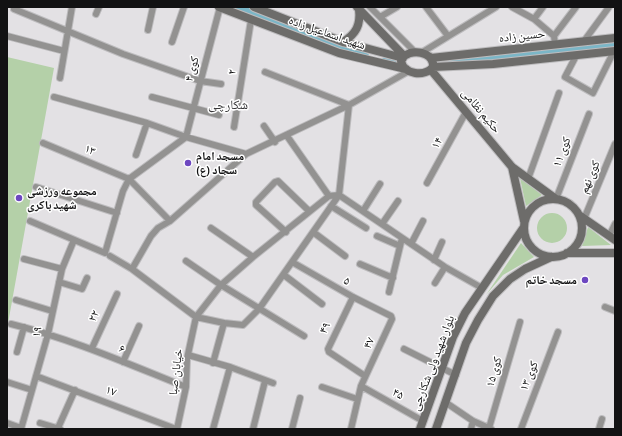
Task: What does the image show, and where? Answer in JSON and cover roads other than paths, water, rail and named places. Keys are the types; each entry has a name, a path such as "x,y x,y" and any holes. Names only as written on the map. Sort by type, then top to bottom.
{"main road":[{"name":"شهید اسماعیل زاده","path":"220,7 339,53 419,73 432,68"},
{"name":"شهید اسماعیل زاده","path":"254,7 342,42 404,57"},
{"path":"342,42 350,37 358,26 360,18 358,8"},
{"path":"358,8 404,57"},
{"name":"حسین زاده","path":"431,58 555,40 584,41 615,38"},
{"path":"404,57 419,53 431,58 433,61 432,68 493,64 615,51"},
{"path":"404,57 402,65 407,70"},
{"name":"حکیم نظامی","path":"432,68 466,112 512,167 556,199"},
{"name":"حکیم نظامی","path":"512,167 524,224"},
{"path":"551,257 542,255 528,244 524,224 528,213 536,204 548,199 556,199 569,204 581,217 612,238"},
{"path":"567,253 579,240 581,217"},
{"name":"بلوار شهید ولی شکارچی","path":"422,425 453,337 482,288 524,224"},
{"path":"436,429 466,343 478,320 494,296 510,279 520,272 551,257 567,253 615,253"}],"street":[{"path":"60,78 72,7"},
{"path":"96,14 99,7"},
{"path":"148,30 153,7"},
{"path":"172,42 184,7"},
{"name":"کوی ۴","path":"186,137 220,7"},
{"path":"370,7 419,53 448,36 486,9 496,7"},
{"path":"380,17 396,7"},
{"path":"426,7 448,36"},
{"path":"512,7 534,19 555,40 576,7"},
{"path":"534,19 543,7"},
{"path":"584,41 609,7"},
{"path":"14,9 123,54 200,81 221,84"},
{"name":"۲","path":"234,127 251,20"},
{"path":"7,36 64,51"},
{"path":"576,56 565,77 593,93 615,51"},
{"path":"132,269 151,236 158,228 170,221 246,154 275,142 349,105 407,70"},
{"path":"265,72 349,105"},
{"path":"528,179 559,93"},
{"path":"54,97 147,123 186,137 246,154"},
{"path":"152,97 219,114"},
{"path":"110,256 132,269 196,317 224,323 244,325 259,309 284,276 292,262 339,195 349,105"},
{"name":"۱۴","path":"427,183 466,112"},
{"name":"کوی ۱۱","path":"556,199 589,114"},
{"path":"136,155 147,123"},
{"path":"264,126 275,142"},
{"path":"287,136 329,196"},
{"path":"30,221 105,253 129,179 186,137"},
{"name":"۱۳","path":"43,143 129,179"},
{"name":"کوی نهم","path":"581,217 615,144"},
{"path":"129,179 170,221"},
{"path":"286,232 256,205 256,202 270,187 278,181 309,212"},
{"path":"363,211 380,184"},
{"path":"36,187 117,213"},
{"path":"196,317 221,286 253,257 329,196 339,195 434,260 482,288"},
{"path":"382,224 398,201"},
{"path":"331,206 366,228"},
{"path":"411,244 423,221"},
{"path":"612,238 615,224"},
{"path":"212,228 253,257"},
{"path":"313,232 345,256"},
{"path":"377,236 400,246"},
{"path":"389,292 402,238"},
{"name":"۱۹","path":"21,428 48,334 62,269 74,240"},
{"path":"434,260 442,242"},
{"path":"24,259 62,269"},
{"path":"186,261 221,286 304,336"},
{"name":"۵","path":"292,262 353,297 391,316 392,319"},
{"path":"360,264 393,278"},
{"path":"435,283 445,267"},
{"path":"284,276 322,304"},
{"path":"59,282 82,289 87,278"},
{"name":"۲۲","path":"92,348 117,294"},
{"name":"۴۹","path":"353,297 328,349 329,352 365,376"},
{"path":"16,300 52,311"},
{"path":"605,307 615,311"},
{"name":"خیابان صبا","path":"177,429 186,387 188,355 196,317"},
{"name":"۴۷","path":"351,429 361,386 392,319"},
{"name":"کوی ۱۵","path":"490,429 520,322"},
{"path":"212,362 224,323"},
{"name":"۶","path":"11,324 92,348 186,387"},
{"path":"123,362 139,326"},
{"path":"17,352 24,327"},
{"name":"کوی ۱۳","path":"520,429 558,332"},
{"path":"404,349 456,375"},
{"path":"188,355 230,367 273,383"},
{"path":"213,429 230,367"},
{"name":"۱۷","path":"36,376 177,429"},
{"path":"253,429 266,381"},
{"path":"7,382 32,390"},
{"name":"۴۵","path":"361,386 422,425"},
{"path":"322,387 358,399"},
{"path":"40,423 59,429 75,390"},
{"path":"292,429 300,398"},
{"path":"445,402 474,421 490,429"},
{"path":"599,429 602,419"},
{"path":"471,429 474,421"},
{"path":"7,423 21,428"}],"waterway":[{"path":"238,7 366,56"},
{"path":"450,62 615,45"},
{"path":"384,61 399,62"}],"place":[{"name":"مسجد امام سجاد (ع)","path":"188,163"},
{"name":"مجموعه ورزشی شهید باکری","path":"19,198"},
{"name":"مسجد خاتم","path":"585,280"}],"district":[{"name":"شکارچی","path":"228,105"}]}
